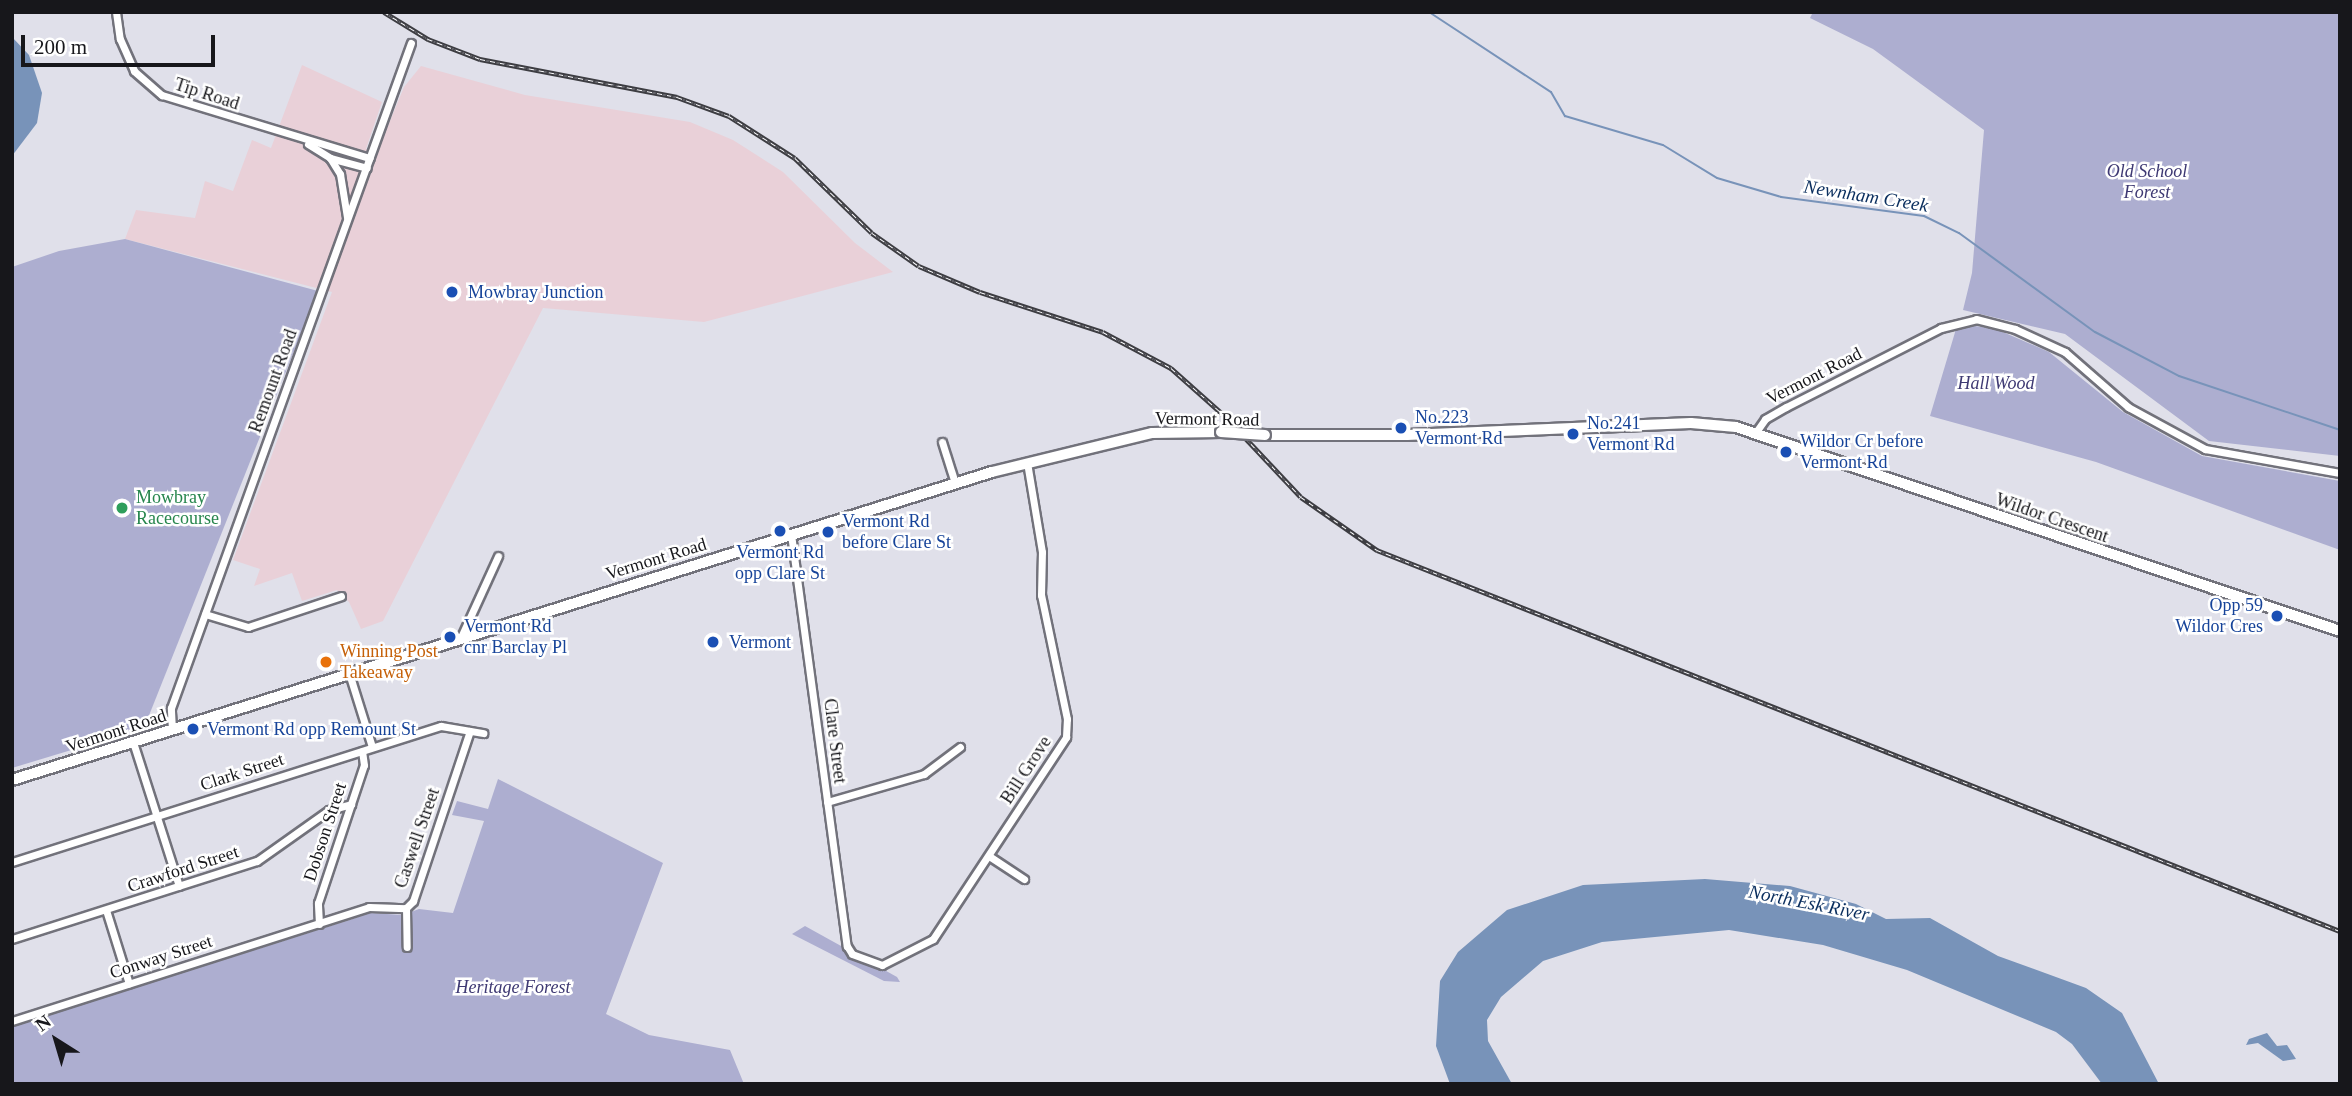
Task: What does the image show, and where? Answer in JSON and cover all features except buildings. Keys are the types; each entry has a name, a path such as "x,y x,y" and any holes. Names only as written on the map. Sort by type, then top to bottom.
{"street":[{"name":"Tip Road","path":"116,12 127,58 148,87 192,108 370,158"},
{"name":"Remount Road","path":"172,730 171,708 411,43"},
{"name":"Tip Road","path":"298,138 332,159 367,167"},
{"path":"336,148 332,159 346,188 346,227"},
{"name":"Vermont Road","path":"12,780 461,637 1027,462 1152,433 1408,435 1691,423 1756,432 1765,419 1786,407 1949,325 1976,319 2015,329 2065,352 2127,407 2205,449 2340,473"},
{"name":"Wildor Crescent","path":"1756,432 1825,460 2340,631"},
{"path":"942,442 955,483"},
{"name":"Bill Grove","path":"849,951 882,965 927,943 989,856 1061,746 1067,728 1044,612 1042,552 1027,462"},
{"name":"Clare Street","path":"790,534 849,951"},
{"path":"461,637 498,556"},
{"path":"205,614 248,627 341,596"},
{"path":"349,673 372,747"},
{"name":"Clark Street","path":"12,862 441,726 483,733"},
{"name":"Caswell Street","path":"319,924 374,906 405,908 413,901 470,731"},
{"path":"133,742 179,886"},
{"path":"827,802 924,774 960,747"},
{"name":"Dobson Street","path":"319,924 318,903 364,765 362,751"},
{"name":"Crawford Street","path":"12,939 257,861 329,810 352,804"},
{"path":"989,856 1024,879"},
{"path":"405,908 407,947"},
{"path":"106,910 129,984"},
{"name":"Conway Street","path":"12,1021 319,924"}],"shaded area":[{"path":"302,65 382,102 366,149 378,150 404,87 421,66 525,95 690,122 733,140 783,172 855,243 893,272 704,322 543,308 383,621 361,629 349,602 337,590 302,601 292,573 254,586 260,569 233,560 332,292 125,239 136,210 195,218 205,181 233,191 252,140 271,148"}],"green space":[{"name":"Old School Forest","path":"1813,12 2340,12 2340,456 2209,441 2065,334 1963,310 1972,273 1984,130 1873,49 1810,18"},
{"name":"Mowbray Racecourse","path":"125,239 318,291 144,728 12,768 12,267 59,251"},
{"name":"Hall Wood","path":"1975,326 1996,329 2049,352 2123,412 2202,456 2340,481 2340,550 2096,462 1930,416 1956,329"},
{"name":"Heritage Forest","path":"498,779 663,863 606,1014 649,1035 730,1050 744,1084 12,1084 12,1027 371,913 403,915 419,909 453,913 484,821 452,815 457,801 488,809"},
{"path":"805,926 897,977 900,982 884,981 792,934"}],"water":[{"path":"12,37 29,55 42,93 37,123 12,156"},
{"name":"North Esk River","path":"1705,879 1790,886 1856,904 1886,919 1930,918 1998,956 2086,988 2122,1013 2159,1084 2102,1084 2072,1044 2056,1032 1907,970 1823,945 1729,930 1602,942 1543,961 1501,997 1487,1020 1488,1041 1512,1084 1450,1084 1436,1046 1440,981 1458,952 1507,910 1583,885"},
{"path":"2267,1033 2277,1046 2287,1045 2296,1059 2283,1061 2258,1043 2246,1045 2249,1039"}],"waterway":[{"name":"Newnham Creek","path":"1429,12 1551,92 1565,116 1663,145 1717,178 1781,197 1924,216 1959,233 2095,332 2179,376 2340,430"}],"railway":[{"path":"384,12 428,39 480,59 677,97 729,116 795,158 872,233 919,266 980,292 1103,332 1171,368 1224,415 1301,497 1377,550 2340,931"}],"place":[{"name":"Mowbray Junction","path":"452,292"},
{"name":"No.223 Vermont Rd","path":"1401,428"},
{"name":"No.241 Vermont Rd","path":"1573,434"},
{"name":"Wildor Cr before Vermont Rd","path":"1786,452"},
{"name":"Mowbray Racecourse","path":"122,508"},
{"name":"Vermont Rd opp Clare St","path":"780,531"},
{"name":"Vermont Rd before Clare St","path":"828,532"},
{"name":"Opp 59 Wildor Cres","path":"2277,616"},
{"name":"Vermont Rd cnr Barclay Pl","path":"450,637"},
{"name":"Vermont","path":"713,642"},
{"name":"Winning Post Takeaway","path":"326,662"},
{"name":"Vermont Rd opp Remount St","path":"193,729"}]}
